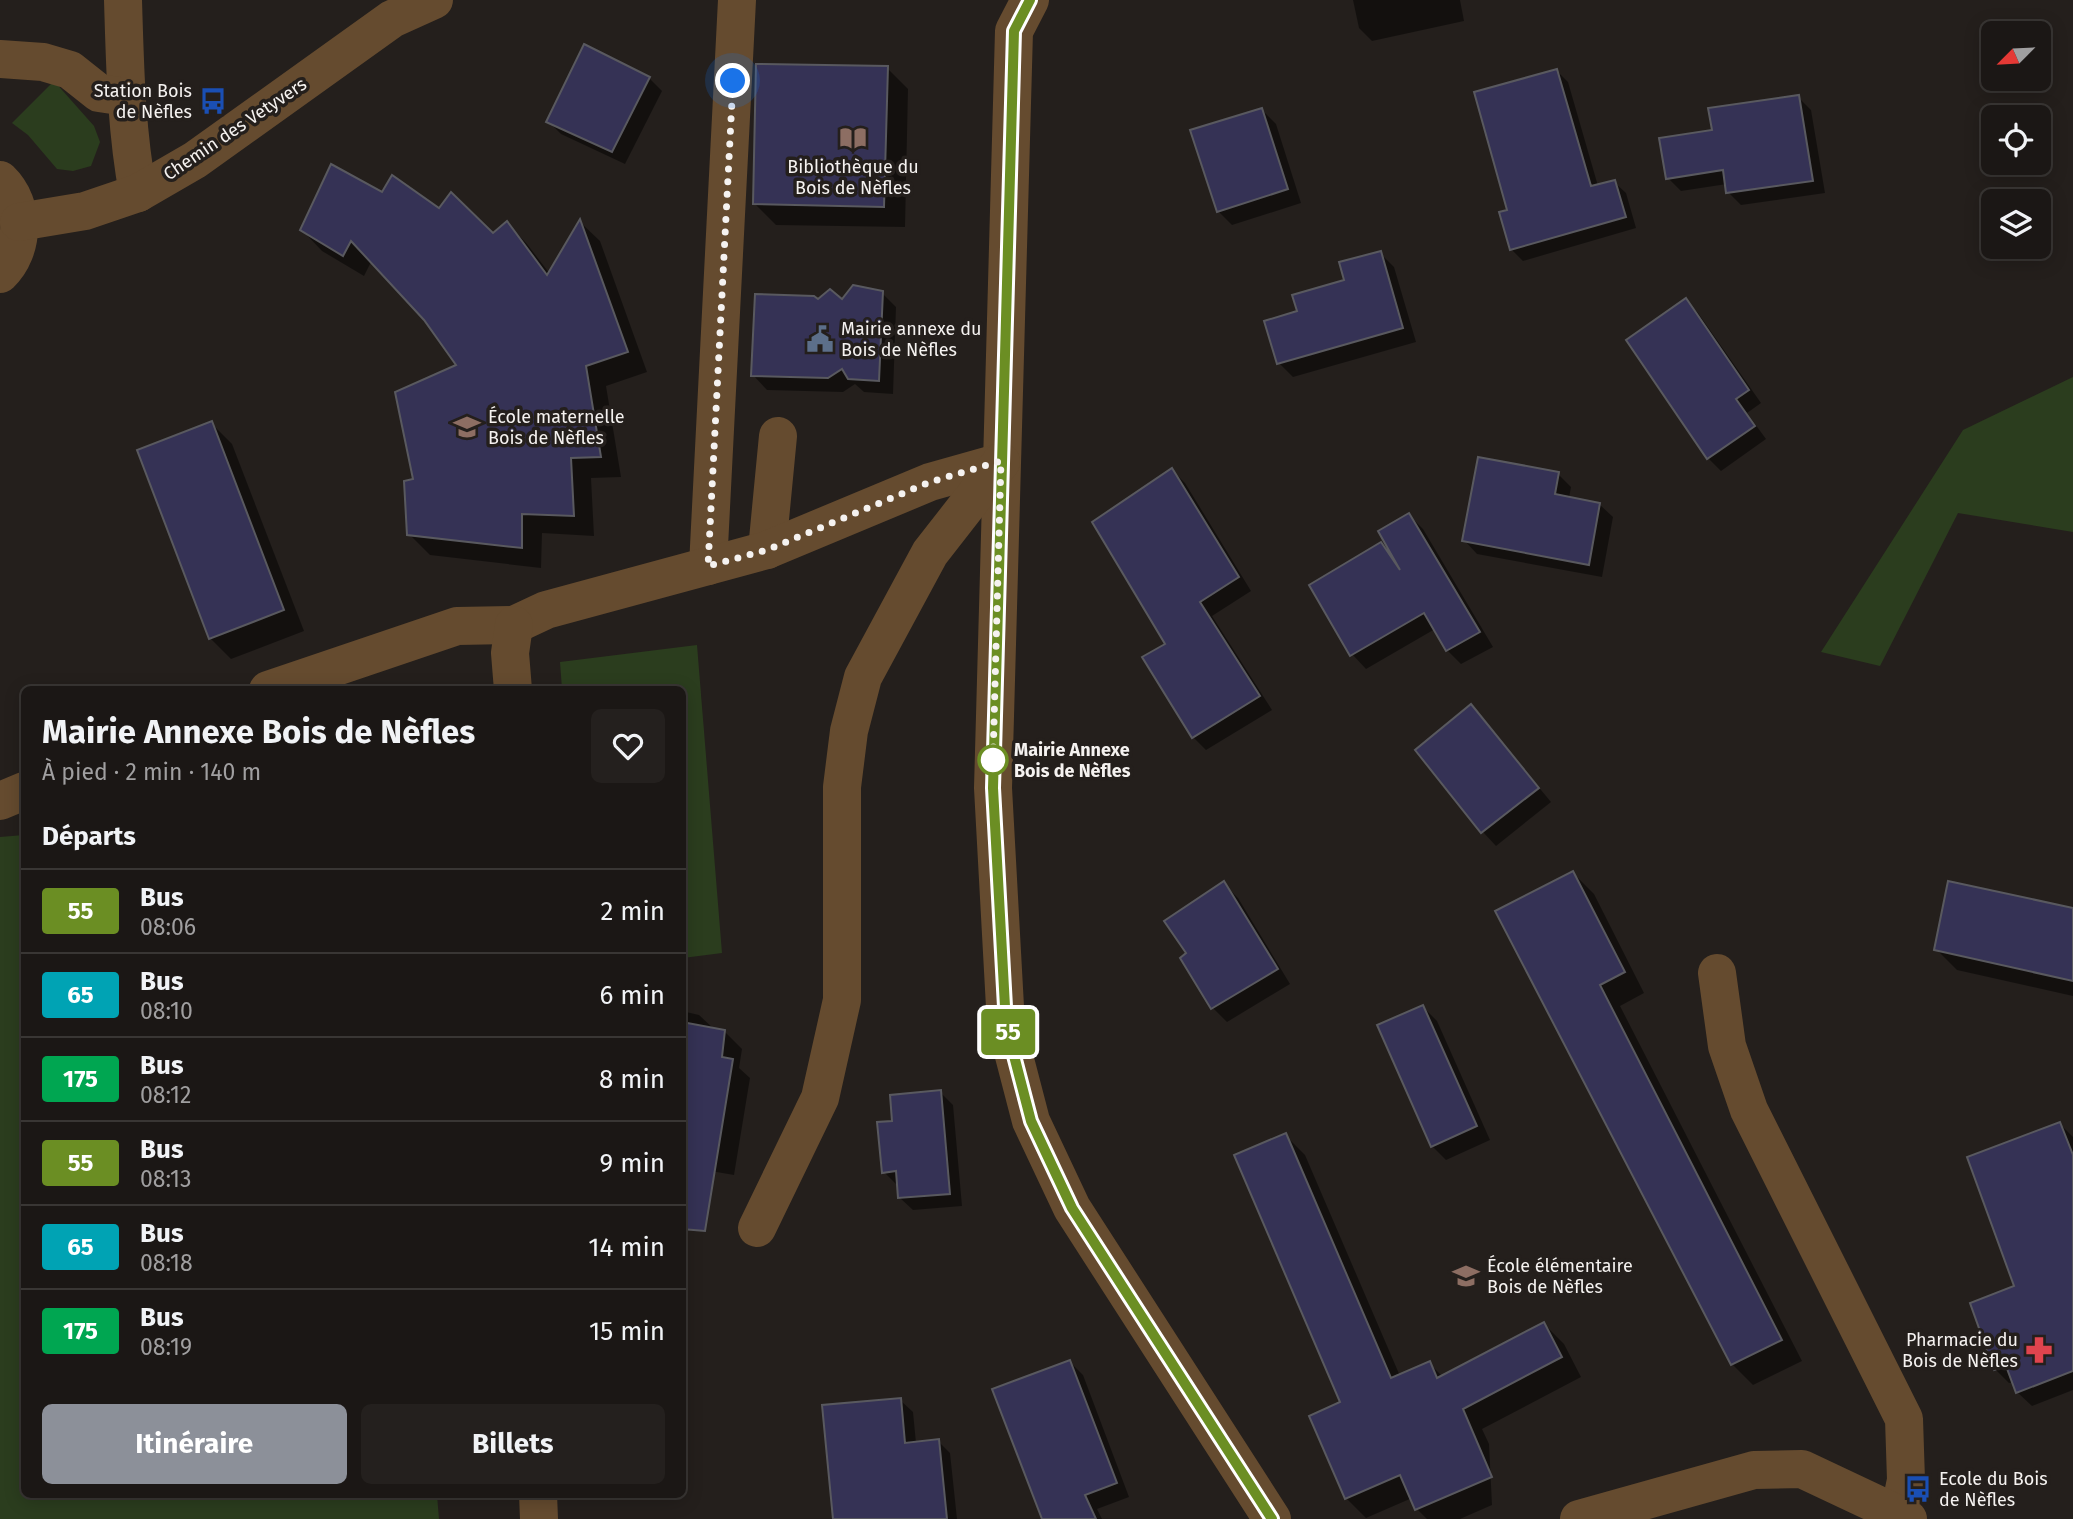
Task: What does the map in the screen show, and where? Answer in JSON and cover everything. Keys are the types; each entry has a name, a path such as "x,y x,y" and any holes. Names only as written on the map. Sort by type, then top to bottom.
{"street":[{"path":"123,0 126,97 131,156 138,192"},
{"name":"Chemin des Vetyvers","path":"19,222 85,211 138,192 195,160 392,19 434,0"},
{"path":"708,566 737,0"},
{"path":"1030,0 1014,31 993,788 1006,1025 1031,1121 1072,1208 1272,1519"},
{"path":"0,59 43,62 70,71 99,93 126,97"},
{"path":"0,180 13,198 19,222 13,256 0,274"},
{"path":"767,550 778,436"},
{"path":"280,686 457,626 514,625 546,610 767,550 930,482 1001,461"},
{"path":"757,1228 820,1098 842,1000 842,787 849,731 863,677 930,553 1001,461"},
{"path":"513,686 510,653 514,625"},
{"path":"0,802 21,792"},
{"path":"1579,1519 1754,1470 1802,1469 1903,1517 1906,1480 1904,1419 1749,1110 1727,1046 1717,973"},
{"path":"538,1498 539,1519"}],"green space":[{"path":"54,81 94,126 100,142 91,166 73,171 57,169 28,135 12,123"},
{"path":"2073,377 2073,532 1958,513 1880,666 1821,652 1963,430"},
{"path":"697,645 722,953 686,958 686,686 562,686 560,662"},
{"path":"21,835 21,1498 437,1498 439,1519 0,1519 0,837"}],"building":[{"path":"584,44 650,77 612,152 546,122"},
{"path":"756,64 888,66 884,207 753,204"},
{"path":"1557,69 1591,186 1615,180 1626,217 1510,250 1499,212 1507,210 1474,92"},
{"path":"1799,95 1813,181 1726,193 1723,170 1666,179 1659,138 1712,130 1708,108"},
{"path":"1262,108 1288,189 1217,212 1190,130"},
{"path":"331,164 382,192 392,175 439,208 451,192 493,233 507,221 547,275 580,219 628,352 586,366 601,457 571,458 574,516 522,514 522,548 407,535 404,481 413,479 395,392 456,365 424,320 351,241 343,256 300,230"},
{"path":"1381,251 1403,328 1277,364 1264,321 1297,311 1292,295 1344,280 1339,262"},
{"path":"853,285 883,291 879,381 848,379 842,369 828,378 751,376 755,294 814,296 818,299 830,289 842,299"},
{"path":"1686,298 1749,390 1736,399 1755,426 1707,459 1626,340"},
{"path":"212,421 284,610 209,639 137,450"},
{"path":"1478,457 1559,472 1555,494 1600,503 1589,565 1462,541"},
{"path":"1172,468 1239,577 1200,602 1260,696 1192,738 1142,657 1165,644 1092,522"},
{"path":"1409,513 1480,632 1446,651 1424,613 1350,656 1309,585 1381,542 1400,570 1378,531"},
{"path":"1471,704 1539,788 1481,833 1415,750"},
{"path":"1573,871 1625,972 1600,985 1782,1340 1731,1365 1495,911"},
{"path":"1224,881 1278,969 1211,1009 1180,958 1186,953 1164,921"},
{"path":"1948,881 2073,908 2073,981 1934,950"},
{"path":"1423,1005 1477,1126 1431,1147 1377,1025"},
{"path":"686,1023 725,1030 722,1057 733,1059 705,1231 686,1229"},
{"path":"941,1090 950,1194 898,1198 896,1171 882,1173 877,1122 892,1121 890,1095"},
{"path":"2060,1122 2073,1155 2073,1371 2016,1393 2006,1366 1994,1370 1970,1303 2014,1286 1967,1157"},
{"path":"1286,1133 1391,1378 1430,1361 1437,1378 1544,1322 1562,1357 1463,1409 1492,1477 1415,1510 1400,1475 1345,1499 1309,1416 1340,1402 1234,1155"},
{"path":"1070,1360 1117,1483 1085,1495 1096,1519 1042,1519 992,1389"},
{"path":"901,1398 905,1443 939,1439 947,1519 833,1519 822,1405"}],"bus line":[{"name":"55","path":"1030,0 1014,31 993,788 1006,1025 1031,1121 1072,1208 1272,1519"}],"place":[{"name":"Station Bois de Nèfles","path":"213,101"},
{"name":"Bibliothèque du Bois de Nèfles","path":"853,138"},
{"name":"Mairie annexe du Bois de Nèfles","path":"820,339"},
{"name":"École maternelle Bois de Nèfles","path":"467,427"},
{"name":"Mairie Annexe Bois de Nèfles","path":"993,760"},
{"name":"École élémentaire Bois de Nèfles","path":"1466,1276"},
{"name":"Pharmacie du Bois de Nèfles","path":"2039,1350"},
{"name":"Ecole du Bois de Nèfles","path":"1918,1489"}],"route":[{"path":"733,81 708,566 767,550 930,482 1001,461 993,760"}]}
